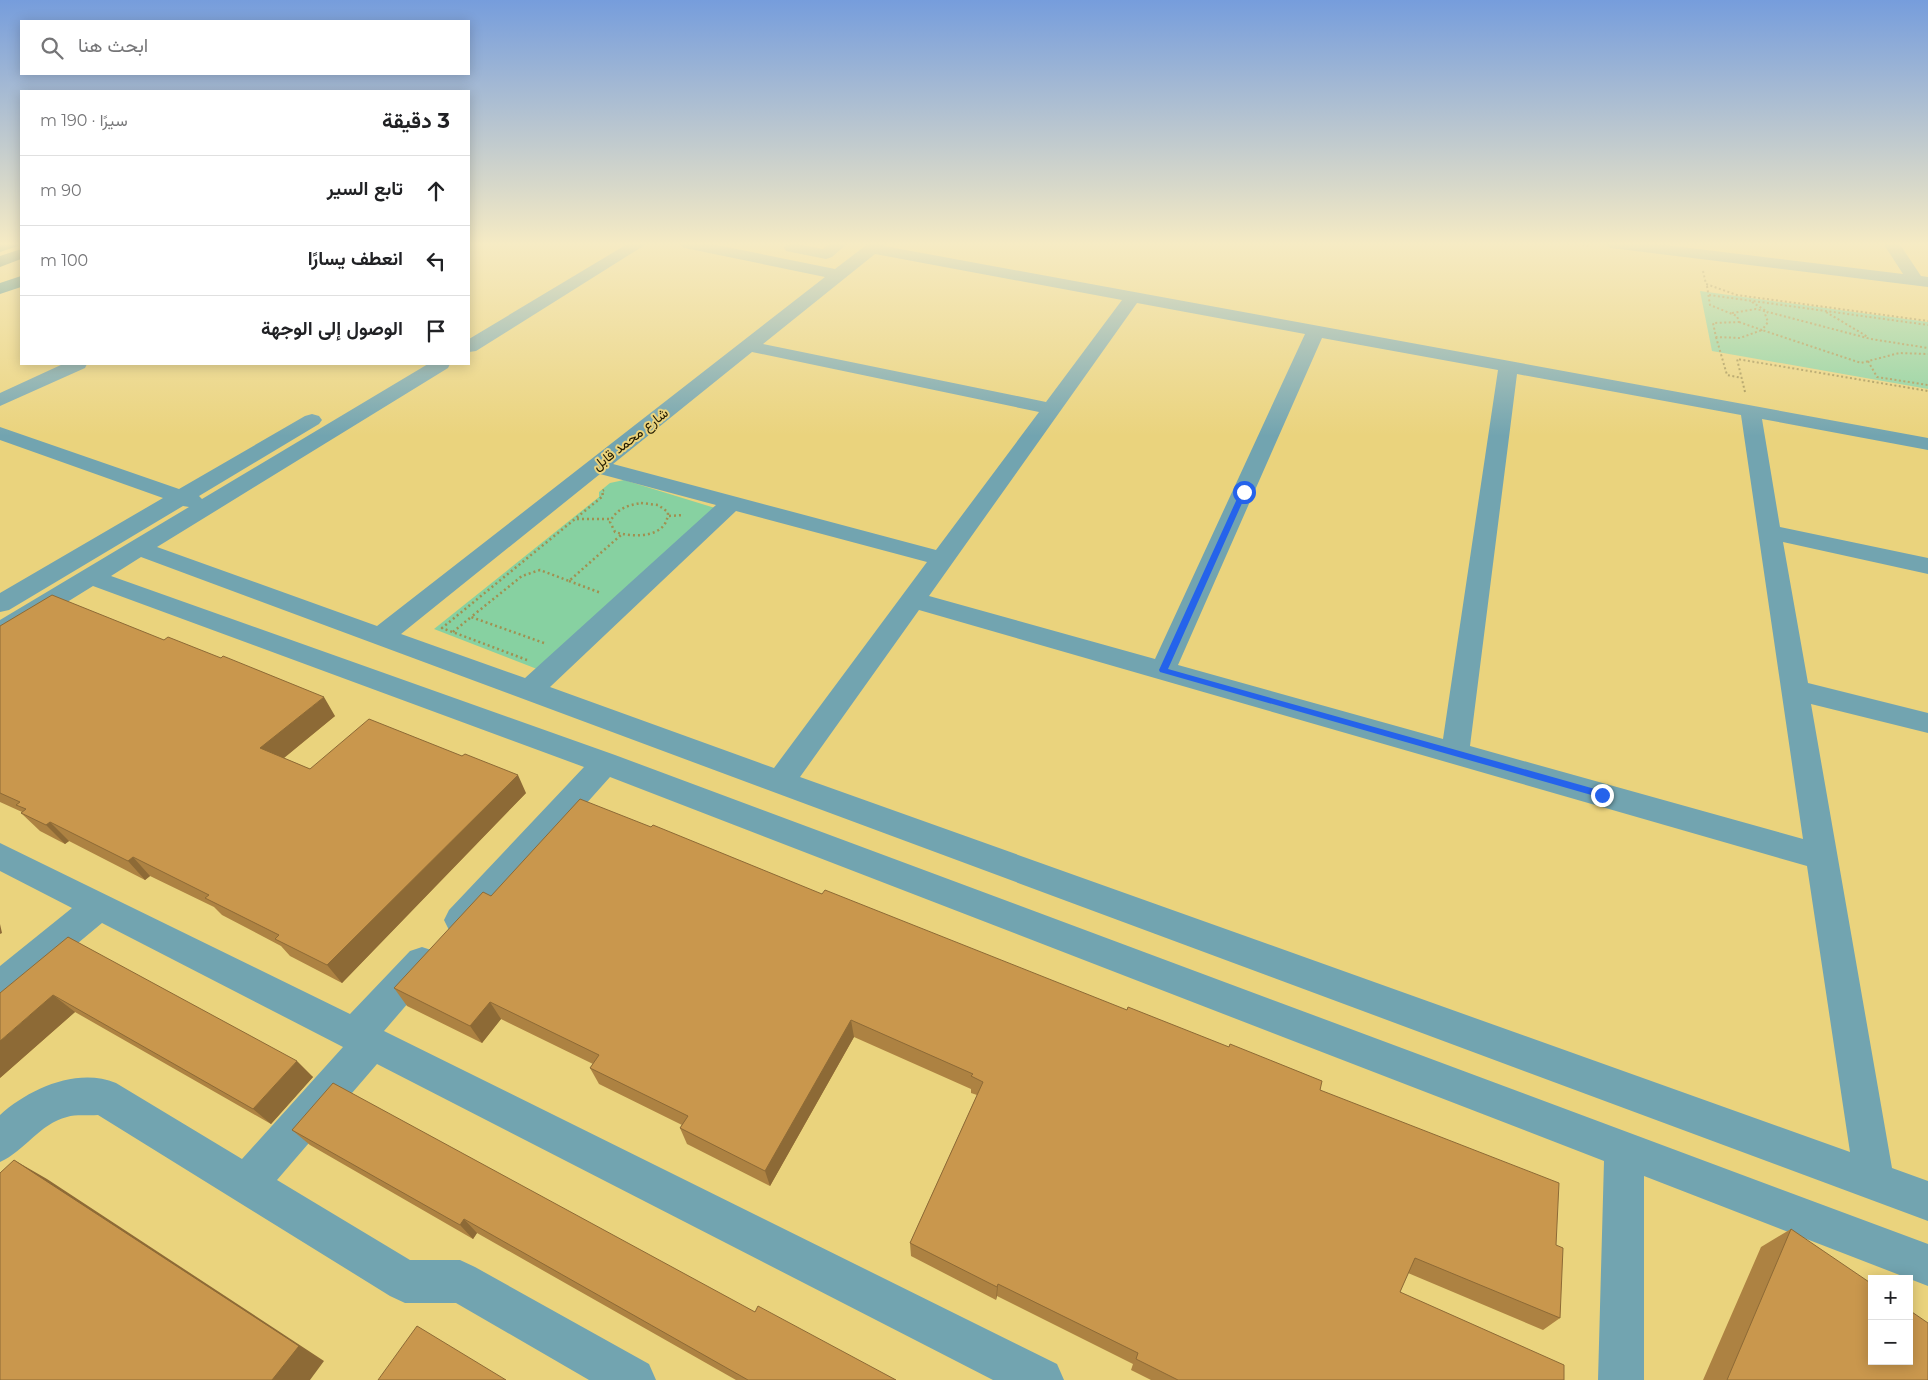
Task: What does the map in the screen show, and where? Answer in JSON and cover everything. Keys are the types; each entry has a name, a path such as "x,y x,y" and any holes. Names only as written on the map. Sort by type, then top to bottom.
{"street":[{"path":"470,328 506,307"},
{"path":"470,346 534,307"},
{"name":"شارع محمد قابل","path":"381,636 797,307"},
{"path":"780,782 1125,307"},
{"path":"1189,307 1508,366 1748,403 1928,444"},
{"path":"1163,670 1316,331"},
{"path":"748,346 1052,409"},
{"path":"0,400 76,365"},
{"path":"0,604 407,365"},
{"path":"0,632 439,365"},
{"path":"1455,753 1508,366"},
{"path":"1748,403 1874,1181"},
{"path":"0,433 207,506"},
{"path":"596,466 942,559"},
{"path":"533,677 731,503"},
{"path":"1769,532 1928,566"},
{"path":"138,548 381,636 533,677 780,782 1928,1201"},
{"path":"91,577 606,763 1928,1265"},
{"path":"913,600 1822,857"},
{"path":"1795,690 1928,723"},
{"path":"247,1183 363,1039 606,763"},
{"path":"0,856 1041,1380"},
{"path":"0,987 99,906"},
{"path":"0,1142 30,1114 65,1098 102,1096 405,1281 460,1282 632,1380"},
{"path":"1622,1380 1624,1150"}],"path":[{"path":"1717,307 1737,316 1739,322"},
{"path":"1761,307 1768,312"},
{"path":"1798,307 1928,325"},
{"path":"1828,307 1928,321"},
{"path":"1732,313 1756,309 1870,339 1928,348"},
{"path":"1825,311 1870,339"},
{"path":"1716,337 1736,339 1747,337 1762,330 1768,322 1764,314 1768,312"},
{"path":"1742,378 1727,375 1713,323 1739,322 1861,363 1899,353 1928,354"},
{"path":"1748,403 1737,359 1928,391"},
{"path":"1868,361 1877,377 1928,386"},
{"path":"533,677 453,632 442,628 603,496 602,491 607,488"},
{"path":"576,518 611,519 623,508 641,503 658,504 668,512 668,522 657,531 639,536 621,535 611,528 611,519"},
{"path":"569,581 621,535"},
{"path":"453,632 522,576 540,570 601,593 602,598"},
{"path":"511,572 522,576"},
{"path":"472,617 545,644"}],"green space":[{"path":"1703,307 1821,307 1928,322 1928,389 1712,351"},
{"path":"624,480 715,508 537,669 434,629 599,497 599,492 610,483"}],"building":[{"path":"52,595 164,640 168,637 221,658 223,656 324,697 260,748 310,769 369,719 462,756 465,754 518,775 327,965 275,939 279,935 205,898 209,895 133,857 128,861 50,822 46,825 21,813 26,809 16,805 20,802 0,793 0,626"},
{"path":"580,799 651,827 653,825 822,894 825,890 1127,1010 1128,1007 1229,1047 1230,1044 1322,1081 1320,1090 1559,1183 1556,1245 1563,1248 1560,1318 1415,1258 1400,1292 1564,1365 1564,1380 1178,1380 1136,1359 1138,1353 998,1284 997,1287 910,1243 983,1082 971,1076 973,1074 851,1020 765,1171 680,1128 688,1116 590,1068 599,1055 490,1002 470,1026 394,988 483,892 491,896"},
{"path":"68,937 297,1061 253,1109 53,995 0,1041 0,993"},
{"path":"333,1083 755,1312 758,1306 896,1380 748,1380 464,1219 460,1225 292,1130"},
{"path":"14,1160 299,1346 272,1380 0,1380 0,1173"},
{"path":"1791,1229 1868,1281 1868,1365 1913,1365 1913,1313 1928,1323 1928,1380 1727,1380"},
{"path":"417,1326 506,1380 378,1380"}],"route":[{"path":"1244,492 1163,670 1602,795"}]}
